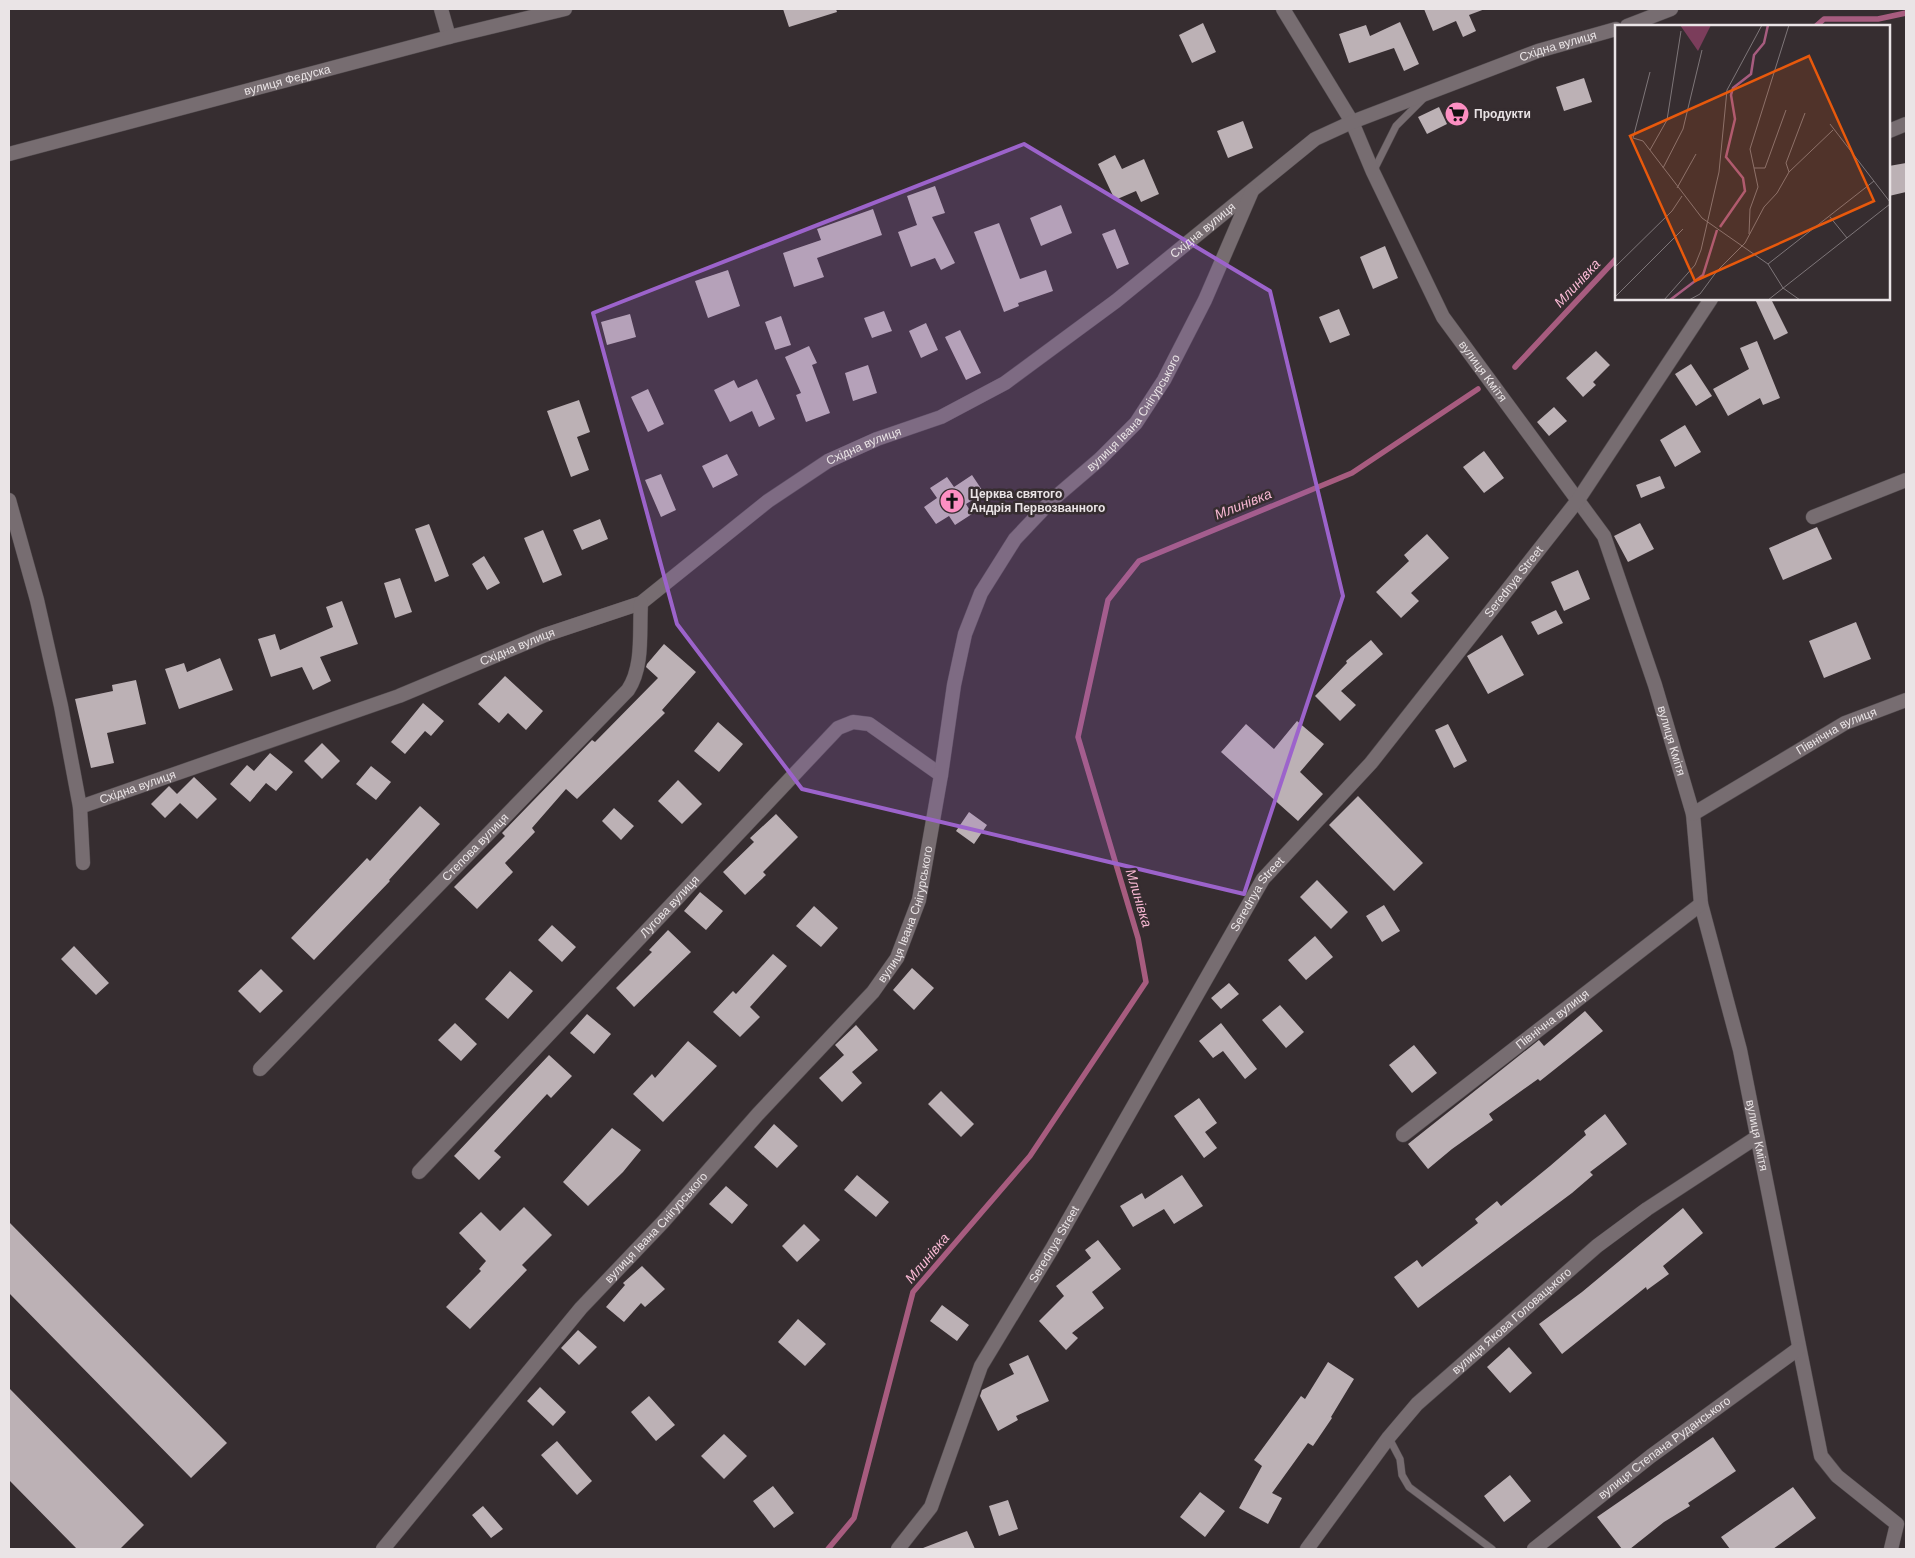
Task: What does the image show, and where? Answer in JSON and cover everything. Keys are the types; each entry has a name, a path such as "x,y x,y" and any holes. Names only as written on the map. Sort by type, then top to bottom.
{"street":[{"path":"441,9 448,37"},
{"name":"вулиця Федуска","path":"9,154 448,37 565,9"},
{"name":"вулиця Кмітя","path":"1283,9 1352,122 1373,172 1443,317 1604,536 1655,685 1693,814 1701,904 1740,1050 1798,1349 1821,1456 1837,1476 1902,1527"},
{"path":"1630,25 1671,9"},
{"name":"Східна вулиця","path":"80,807 399,696 545,635 641,604 768,501 828,460 877,439 941,417 1005,384 1116,301 1315,139 1352,122 1538,51 1615,29"},
{"path":"1890,131 1906,124"},
{"name":"вулиця Івана Снігурського","path":"383,1549 581,1308 663,1222 758,1114 873,992 897,958 918,900 941,775 954,685 966,634 981,593 1015,539 1051,501 1100,459 1136,423 1164,380 1205,300 1254,188"},
{"name":"Serednya Street","path":"898,1549 931,1507 980,1366 1058,1238 1263,879 1371,763 1578,500 1710,300"},
{"path":"1814,517 1906,480"},
{"path":"9,500 39,609 80,807 83,863"},
{"name":"Степова вулиця","path":"260,1069 628,690 636,678 641,604"},
{"name":"Північна вулиця","path":"1693,814 1845,722 1906,700"},
{"name":"Лугова вулиця","path":"419,1172 838,728 853,722 869,724 941,775"},
{"name":"Північна вулиця","path":"1403,1135 1701,904"},
{"name":"вулиця Якова Головацького","path":"1307,1549 1388,1437 1417,1404 1597,1246 1647,1209 1757,1137"},
{"name":"вулиця Степана Руданського","path":"1534,1549 1651,1456 1798,1349"},
{"path":"1891,1549 1902,1527"}],"lane":[{"path":"1373,172 1396,126 1429,94"},
{"path":"1388,1437 1400,1459 1402,1475 1409,1487 1492,1549"}],"highlighted area":[{"path":"1024,144 1270,291 1343,596 1244,894 802,789 677,624 593,313"}],"building":[{"path":"783,9 836,9 837,12 789,27"},
{"path":"1424,9 1485,9 1469,15 1476,31 1463,37 1456,21 1433,31"},
{"path":"1400,22 1419,64 1404,71 1394,48 1349,63 1339,34 1366,25 1370,36"},
{"path":"1203,23 1216,52 1192,63 1179,35"},
{"path":"1584,78 1592,102 1564,111 1556,87"},
{"path":"1439,107 1447,124 1427,134 1418,117"},
{"path":"1243,121 1253,148 1228,158 1217,131"},
{"path":"1115,155 1122,169 1144,159 1159,194 1141,202 1136,191 1115,200 1098,164"},
{"path":"1906,163 1906,192 1890,196 1890,166"},
{"path":"935,186 945,213 932,217 955,263 941,270 935,258 911,267 898,232 917,225 907,196"},
{"path":"1061,205 1072,233 1041,246 1030,218"},
{"path":"873,209 882,235 817,258 824,277 794,287 783,253 821,240 817,229"},
{"path":"999,223 1020,279 1046,270 1053,291 1018,303 1019,306 1004,312 974,232"},
{"path":"1115,229 1129,264 1117,269 1102,234"},
{"path":"1385,246 1398,278 1373,289 1360,257"},
{"path":"728,270 740,306 708,318 695,281"},
{"path":"1755,300 1772,300 1788,333 1774,340"},
{"path":"1339,309 1350,335 1330,343 1319,317"},
{"path":"884,311 892,331 872,338 864,318"},
{"path":"630,314 636,337 607,345 601,322"},
{"path":"781,316 791,345 775,350 765,322"},
{"path":"926,323 938,350 921,358 909,331"},
{"path":"960,330 981,373 966,380 945,337"},
{"path":"1757,341 1780,398 1763,405 1760,398 1728,416 1713,389 1749,369 1740,348"},
{"path":"809,346 817,363 812,365 830,413 806,422 796,395 801,393 785,357"},
{"path":"1596,351 1610,365 1593,382 1596,385 1583,397 1566,378"},
{"path":"1691,364 1712,396 1696,406 1675,374"},
{"path":"868,365 877,393 853,401 845,373"},
{"path":"757,379 775,419 759,427 752,411 730,422 714,390 734,380 738,388"},
{"path":"648,389 664,424 648,432 631,397"},
{"path":"579,400 590,432 577,437 589,470 571,477 547,411"},
{"path":"1554,407 1567,421 1549,436 1537,422"},
{"path":"1685,425 1701,452 1675,467 1660,440"},
{"path":"1484,451 1504,478 1484,493 1463,467"},
{"path":"727,454 738,475 713,488 702,466"},
{"path":"661,474 676,510 661,517 645,480"},
{"name":"Церква святого Андрія Первозванного","path":"972,475 984,493 966,504 972,514 955,525 949,516 936,524 924,507 937,498 930,488 947,477 954,487"},
{"path":"1660,476 1665,488 1641,498 1636,485"},
{"path":"600,519 608,539 582,550 573,530"},
{"path":"1640,523 1654,549 1628,562 1614,536"},
{"path":"429,524 449,576 435,582 415,529"},
{"path":"1817,527 1832,559 1783,580 1769,548"},
{"path":"543,530 562,575 543,583 524,538"},
{"path":"1427,534 1449,558 1411,593 1419,601 1401,618 1376,592 1409,561 1404,555"},
{"path":"484,556 500,583 487,590 472,564"},
{"path":"1578,570 1590,599 1564,611 1551,582"},
{"path":"400,578 412,612 395,618 384,583"},
{"path":"342,601 358,644 320,657 331,681 313,690 302,667 271,677 258,639 275,634 280,650 333,627 326,607"},
{"path":"1556,610 1563,623 1538,635 1531,622"},
{"path":"1856,622 1871,659 1824,678 1809,641"},
{"path":"1502,635 1524,675 1488,694 1467,656"},
{"path":"1371,640 1383,654 1341,691 1356,705 1340,721 1315,696 1347,663 1346,661"},
{"path":"664,644 696,672 662,710 665,713 577,799 566,789 532,828 535,832 505,863 513,872 477,909 454,887 505,836 502,833 592,740 595,742 658,678 646,667"},
{"path":"220,658 233,690 179,709 165,669 184,663 187,672"},
{"path":"505,676 543,711 526,730 508,713 499,723 478,704"},
{"path":"136,680 146,724 107,733 114,763 91,768 75,699 113,691 112,685"},
{"path":"423,703 444,721 431,736 425,731 405,754 391,742"},
{"path":"1297,721 1324,744 1300,772 1323,794 1298,821 1221,752 1246,724 1274,749"},
{"path":"718,722 743,744 719,772 694,751"},
{"path":"1448,724 1467,761 1454,768 1435,730"},
{"path":"322,743 340,761 322,779 304,761"},
{"path":"270,753 293,772 276,791 266,783 250,802 230,784 247,765 254,771"},
{"path":"371,766 391,782 376,800 356,784"},
{"path":"194,777 217,799 197,819 180,803 165,818 151,804 169,786 177,794"},
{"path":"678,780 702,804 682,824 658,801"},
{"path":"1358,796 1423,863 1394,891 1329,825"},
{"path":"420,806 440,824 390,881 314,960 291,938 367,858 370,861"},
{"path":"614,808 634,826 621,840 602,821"},
{"path":"969,812 987,825 974,844 956,831"},
{"path":"776,814 798,837 763,872 766,875 745,895 723,872 754,842 750,838"},
{"path":"1317,880 1348,912 1331,929 1300,897"},
{"path":"700,892 723,911 706,930 684,911"},
{"path":"1384,905 1400,931 1382,942 1366,916"},
{"path":"814,906 838,928 821,947 796,926"},
{"path":"552,925 576,947 562,962 538,940"},
{"path":"668,930 691,952 634,1007 616,988 652,952 649,950"},
{"path":"1315,936 1333,957 1306,980 1288,960"},
{"path":"74,946 109,983 96,995 61,959"},
{"path":"773,954 787,966 750,1007 760,1017 740,1037 713,1012 733,991 736,994"},
{"path":"912,968 934,988 914,1010 893,990"},
{"path":"261,969 283,991 260,1013 238,991"},
{"path":"510,971 533,991 508,1019 485,999"},
{"path":"1229,983 1239,994 1221,1009 1211,998"},
{"path":"1280,1005 1304,1032 1286,1048 1262,1020"},
{"path":"1585,1011 1603,1031 1540,1081 1538,1079 1489,1114 1493,1120 1452,1149 1428,1169 1408,1144 1539,1040 1544,1046"},
{"path":"587,1014 611,1034 594,1054 570,1033"},
{"path":"455,1023 477,1044 461,1061 438,1040"},
{"path":"1221,1023 1257,1069 1245,1079 1223,1051 1213,1058 1199,1041"},
{"path":"856,1025 878,1050 852,1072 862,1083 842,1102 819,1078 844,1055 835,1045"},
{"path":"688,1041 717,1066 663,1122 633,1094 652,1074 655,1078"},
{"path":"1414,1045 1437,1073 1412,1093 1389,1065"},
{"path":"549,1055 572,1076 551,1098 547,1094 494,1151 501,1157 479,1180 454,1156"},
{"path":"941,1091 974,1124 961,1137 928,1104"},
{"path":"1199,1098 1217,1123 1205,1132 1217,1148 1204,1158 1174,1116"},
{"path":"1605,1114 1627,1144 1590,1172 1593,1175 1572,1193 1418,1308 1394,1277 1417,1260 1422,1267 1478,1223 1475,1219 1497,1201 1501,1206 1586,1135 1584,1131"},
{"path":"774,1124 798,1146 777,1168 754,1147"},
{"path":"612,1128 641,1150 623,1172 588,1206 563,1182"},
{"path":"857,1175 889,1202 876,1217 844,1190"},
{"path":"1182,1175 1203,1206 1174,1224 1164,1209 1133,1227 1120,1206 1142,1193 1145,1199"},
{"path":"726,1186 748,1205 732,1224 709,1204"},
{"path":"524,1207 552,1235 522,1265 527,1270 470,1329 446,1307 481,1271 479,1269 486,1261 459,1233 481,1212 500,1231"},
{"path":"1683,1208 1703,1233 1663,1266 1669,1274 1647,1290 1646,1287 1562,1354 1539,1324 1582,1292"},
{"path":"9,1222 227,1443 191,1478 9,1293"},
{"path":"804,1224 820,1240 797,1262 782,1246"},
{"path":"1098,1240 1121,1269 1092,1292 1104,1308 1072,1333 1078,1338 1066,1350 1039,1321 1064,1296 1056,1286 1091,1258 1085,1250"},
{"path":"642,1266 665,1289 645,1307 641,1303 624,1322 606,1307 625,1285 623,1283"},
{"path":"942,1305 969,1325 957,1341 930,1321"},
{"path":"798,1319 826,1344 805,1366 778,1342"},
{"path":"578,1330 597,1347 579,1365 561,1348"},
{"path":"1509,1347 1532,1373 1510,1393 1487,1367"},
{"path":"1028,1355 1049,1401 1016,1416 1018,1420 998,1431 980,1396 982,1390 1014,1374 1009,1364"},
{"path":"1328,1362 1354,1379 1332,1418 1313,1446 1308,1443 1272,1493 1282,1498 1268,1524 1239,1508 1262,1466 1254,1460 1301,1396 1305,1399"},
{"path":"540,1387 566,1412 553,1426 527,1401"},
{"path":"9,1388 144,1525 120,1549 77,1549 9,1480"},
{"path":"649,1396 675,1425 656,1441 631,1412"},
{"path":"724,1434 747,1456 724,1479 701,1456"},
{"path":"1713,1437 1736,1471 1688,1503 1690,1506 1664,1522 1630,1549 1622,1549 1597,1517"},
{"path":"557,1441 592,1481 577,1495 541,1455"},
{"path":"1510,1475 1531,1501 1504,1522 1484,1496"},
{"path":"773,1486 794,1513 774,1528 753,1501"},
{"path":"1793,1487 1816,1518 1773,1549 1730,1549 1721,1537"},
{"path":"1200,1492 1225,1511 1205,1537 1180,1517"},
{"path":"1008,1500 1018,1529 999,1536 989,1506"},
{"path":"483,1506 503,1529 491,1538 472,1515"},
{"path":"967,1531 975,1549 923,1549 923,1548"}],"waterway":[{"name":"Млинівка","path":"1817,25 1824,19 1878,19 1906,13"},
{"name":"Млинівка","path":"1515,367 1615,260"},
{"name":"Млинівка","path":"828,1549 854,1518 913,1292 1030,1156 1146,982 1138,938 1078,737 1108,600 1139,561 1352,473 1478,389"}],"place":[{"name":"Продукти","path":"1457,114"},
{"name":"Церква святого Андрія Первозванного","path":"952,501"}]}
